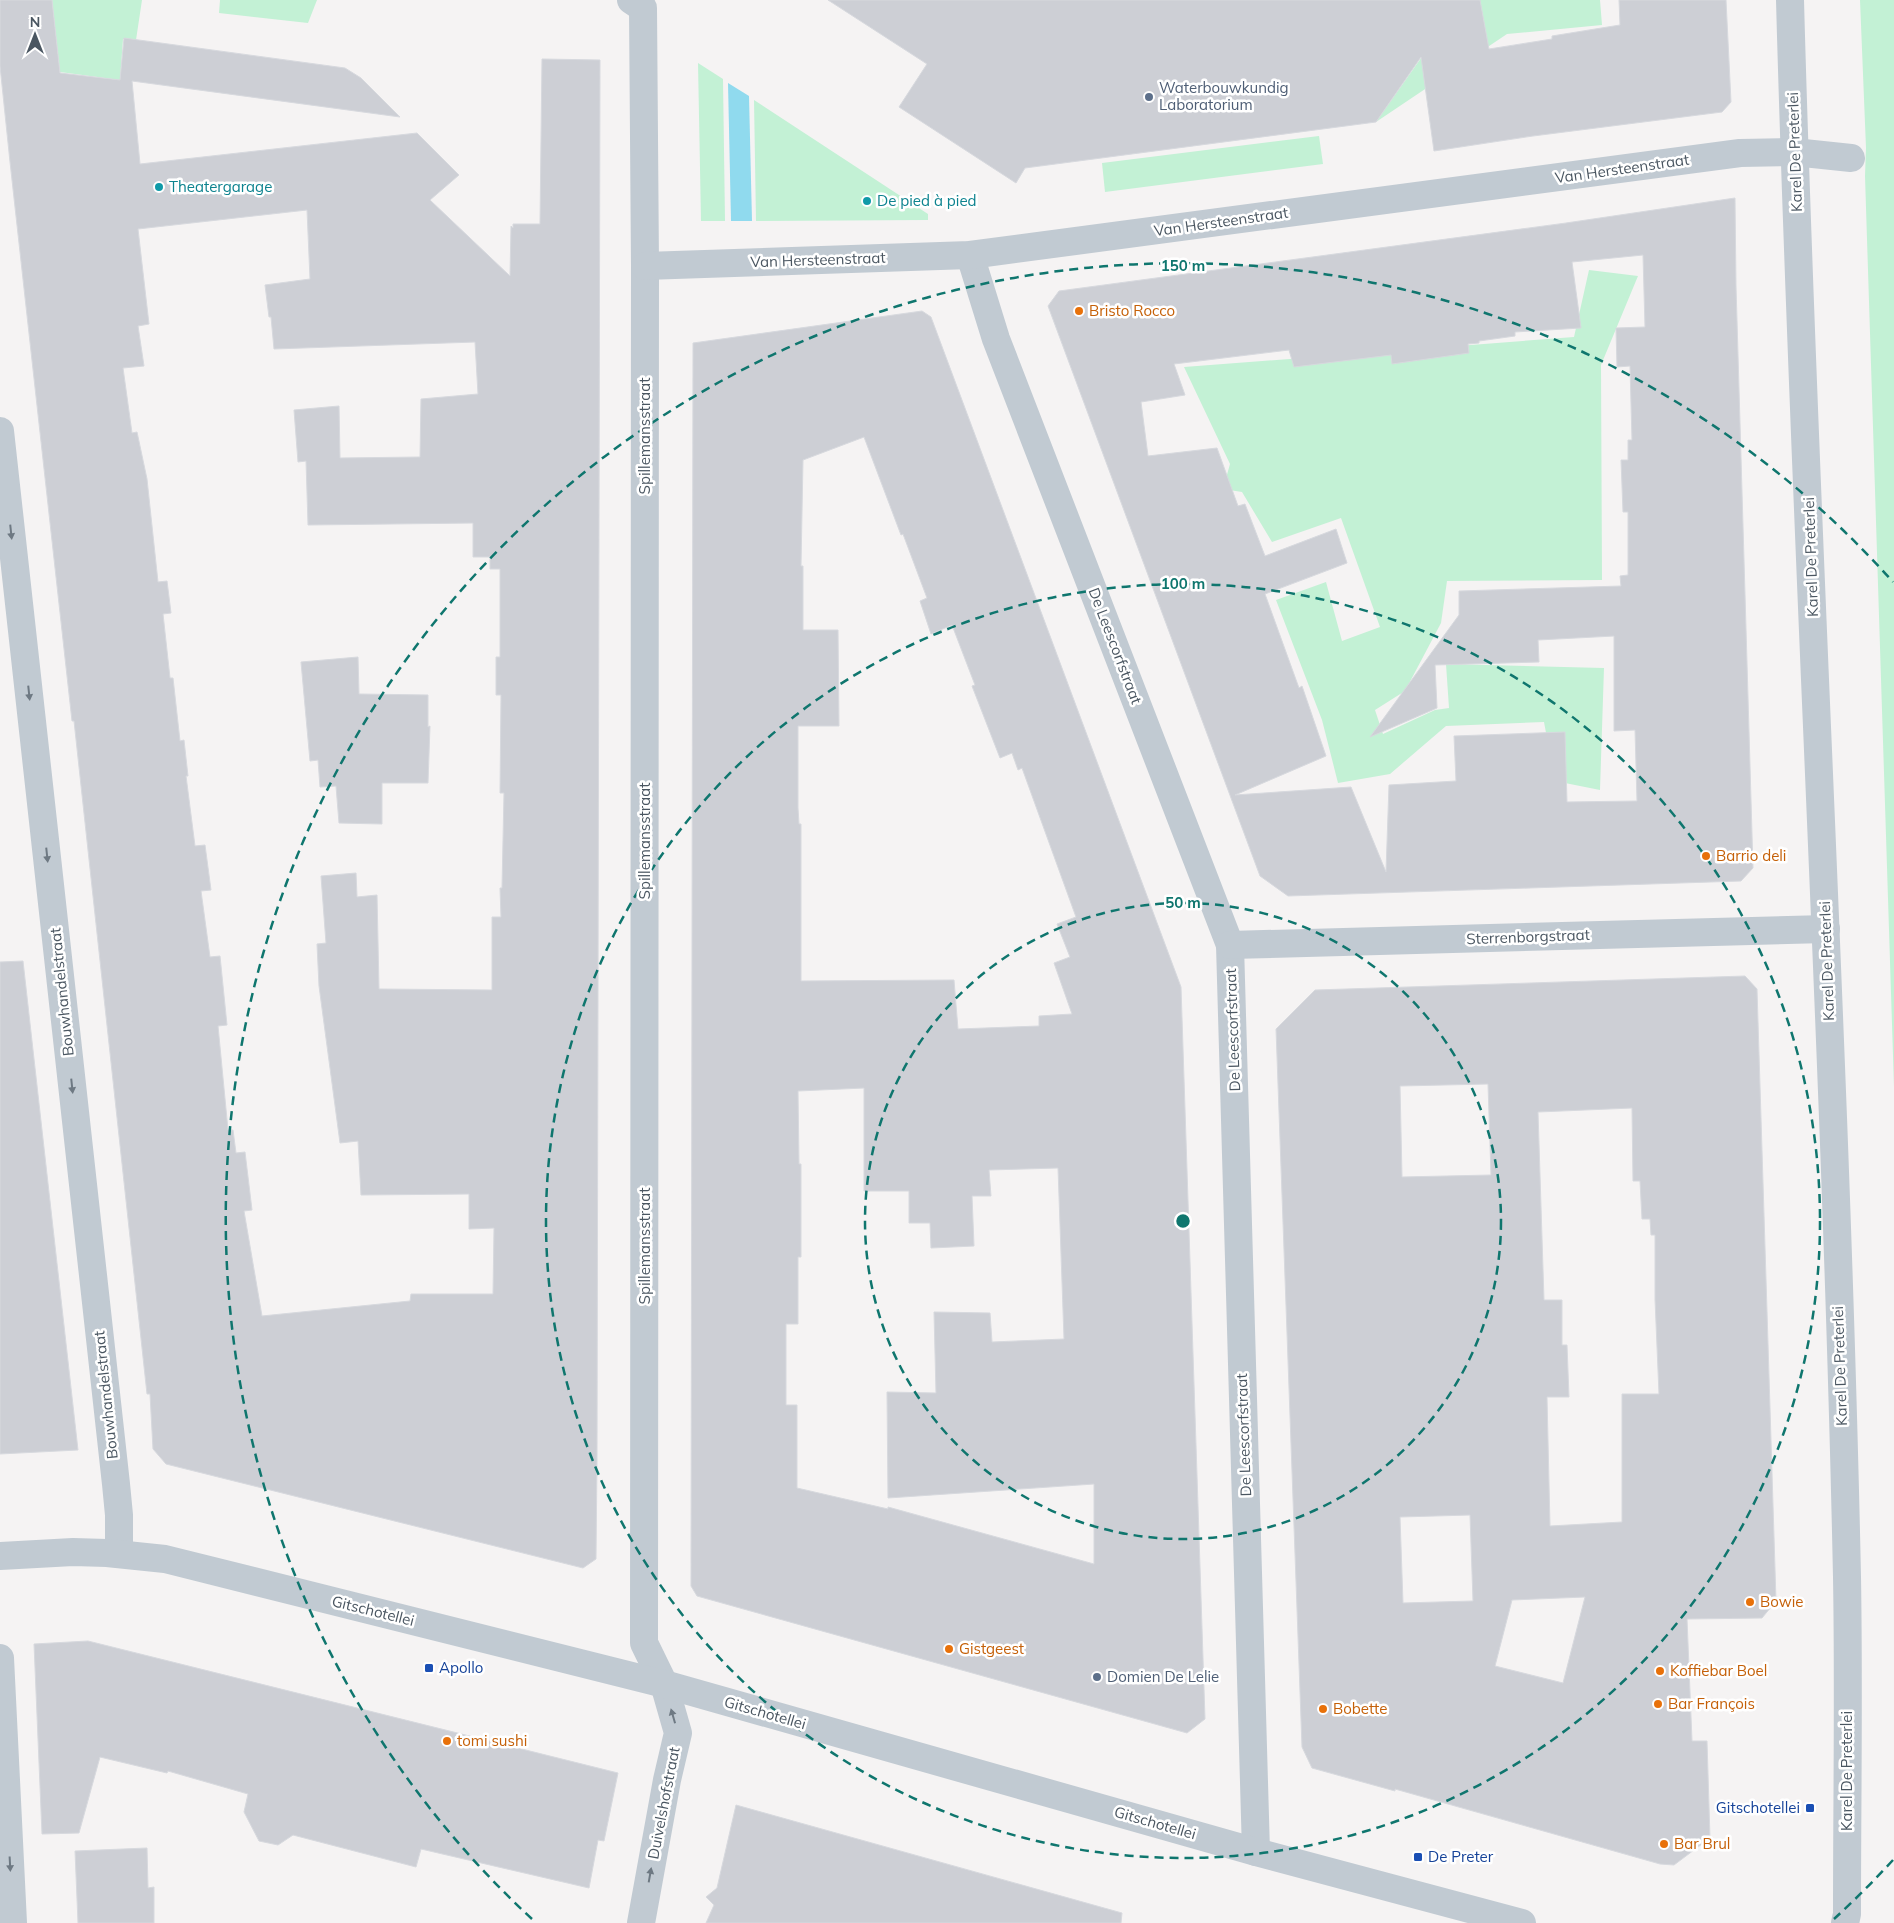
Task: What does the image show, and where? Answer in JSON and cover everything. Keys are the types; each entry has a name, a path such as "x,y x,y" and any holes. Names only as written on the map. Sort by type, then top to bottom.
{"street":[{"name":"Spillemansstraat","path":"631,0 644,8 644,1643 664,1684"},
{"name":"Karel De Preterlei","path":"1790,0 1794,152 1826,929 1847,1580 1847,1914 1845,1923"},
{"name":"Van Hersteenstraat","path":"645,266 970,255 1740,154 1794,152 1851,158"},
{"name":"De Leescorfstraat","path":"970,255 996,339 1230,945 1256,1852"},
{"name":"Bouwhandelstraat","path":"0,431 8,570 116,1484 119,1515 119,1554"},
{"name":"Sterrenborgstraat","path":"1230,945 1826,929"},
{"name":"Gitschotellei","path":"0,1556 73,1552 165,1559 664,1684 1256,1852 1522,1923"},
{"path":"0,1658 13,1923"},
{"name":"Duivelshofstraat","path":"641,1923 667,1780 678,1733 664,1684"}],"green space":[{"path":"52,0 142,0 136,40 123,39 120,80 60,72"},
{"path":"220,0 317,0 308,23 219,13"},
{"path":"1462,0 1600,0 1602,25 1507,34 1376,122"},
{"path":"1860,0 1894,0 1894,1087 1865,176 1866,148"},
{"path":"698,63 723,79 725,221 701,221"},
{"path":"754,100 928,214 928,220 756,221"},
{"path":"1319,136 1323,164 1105,192 1102,163"},
{"path":"1589,270 1638,276 1601,365 1602,580 1447,581 1441,623 1405,691 1375,710 1383,734 1435,710 1449,708 1446,664 1604,668 1600,790 1555,781 1544,722 1446,726 1390,774 1338,783 1322,720 1276,600 1326,582 1342,641 1380,627 1341,518 1272,542 1242,492 1223,489 1230,464 1184,367 1574,337"}],"water":[{"path":"728,83 749,96 752,221 731,221"}],"building":[{"path":"0,0 52,0 60,73 120,80 124,38 345,68 361,78 400,117 132,81 140,164 417,133 459,175 430,200 510,276 511,226 513,228 513,224 540,224 542,59 600,60 596,1559 583,1568 166,1464 153,1449 150,1394 147,1394 0,66","holes":["307,210 310,279 265,285 274,349 475,342 478,394 421,399 420,457 340,458 339,406 294,410 298,462 306,461 308,525 473,523 473,557 490,557 490,569 500,569 500,657 496,657 496,695 501,695 500,793 504,793 502,888 500,888 501,917 492,917 492,990 379,989 377,895 357,897 356,873 321,876 326,943 317,944 319,986 340,1143 358,1141 361,1195 469,1194 469,1229 494,1228 493,1294 411,1294 410,1301 262,1316 244,1211 252,1210 245,1152 236,1153 233,1130 228,1130 218,1026 227,1025 220,956 210,957 201,891 211,890 205,845 195,846 186,776 188,776 184,740 180,741 173,678 170,678 163,614 171,613 167,581 158,582 147,479 137,432 132,433 123,368 144,366 138,326 149,324 138,229"]},
{"name":"Waterbouwkundig Laboratorium","path":"828,0 1480,0 1489,49 1552,39 1552,36 1620,25 1619,0 1726,0 1731,102 1722,112 1533,136 1434,151 1421,57 1376,122 1025,168 1016,183 899,107 927,64"},
{"path":"1735,198 1753,868 1741,881 1288,896 1260,876 1048,306 1059,291 1566,223","holes":["1643,255 1645,327 1616,328 1617,367 1630,366 1632,440 1628,440 1628,460 1621,460 1623,512 1628,512 1628,575 1620,576 1621,586 1459,591 1459,615 1370,737 1437,708 1435,665 1539,662 1538,640 1614,636 1614,731 1635,730 1637,801 1567,802 1565,732 1454,736 1456,781 1389,785 1386,872 1351,787 1235,795 1326,756 1302,686 1299,688 1265,594 1347,563 1336,529 1265,556 1245,504 1238,506 1217,448 1148,456 1141,402 1185,395 1174,364 1289,350 1294,367 1391,355 1392,364 1469,353 1468,344 1515,336 1515,332 1581,328 1572,262"]},
{"path":"922,311 931,317 1181,987 1205,1719 1187,1733 697,1596 691,1586 693,343","holes":["864,437 927,598 920,601 931,634 952,625 975,685 972,686 1000,758 1012,753 1018,770 1022,768 1076,917 1057,924 1070,957 1054,963 1072,1014 1039,1016 1039,1026 958,1029 954,980 801,981 801,824 799,824 798,808 798,726 839,726 838,630 803,630 803,566 801,566 803,460","864,1088 864,1191 909,1191 909,1223 930,1223 931,1248 974,1246 972,1196 991,1196 989,1170 1058,1168 1064,1339 992,1342 990,1313 934,1312 936,1393 887,1392 888,1498 1094,1484 1094,1564 888,1507 888,1509 797,1488 797,1405 786,1405 786,1324 798,1324 798,1257 801,1257 801,1164 799,1164 798,1091"]},
{"path":"358,657 359,694 428,695 428,727 430,726 428,783 382,783 382,824 339,823 336,786 320,787 318,760 310,761 301,662"},
{"path":"23,961 78,1450 0,1454 0,962"},
{"path":"1745,976 1757,989 1776,1601 1762,1618 1687,1619 1692,1741 1707,1741 1710,1838 1674,1865 1660,1864 1395,1789 1395,1791 1312,1768 1302,1747 1276,1029 1315,990","holes":["1488,1084 1491,1175 1402,1177 1400,1086","1632,1108 1633,1181 1640,1181 1642,1219 1650,1219 1651,1235 1655,1235 1655,1299 1659,1394 1622,1394 1622,1522 1550,1526 1547,1397 1569,1397 1567,1345 1562,1345 1562,1300 1544,1300 1538,1112","1470,1515 1473,1601 1403,1603 1400,1517","1585,1597 1563,1683 1495,1666 1512,1600"]},
{"path":"88,1641 618,1773 604,1841 598,1840 589,1888 421,1849 416,1867 293,1835 278,1845 259,1841 244,1812 248,1794 168,1771 167,1773 100,1757 79,1833 42,1834 34,1644"},
{"path":"736,1805 1122,1913 1121,1923 706,1923 714,1905 706,1897 717,1888"},
{"path":"147,1848 148,1888 154,1887 154,1923 78,1923 75,1851"}],"place":[{"name":"Waterbouwkundig Laboratorium","path":"1149,97"},
{"name":"Theatergarage","path":"159,187"},
{"name":"De pied à pied","path":"867,201"},
{"name":"Bristo Rocco","path":"1079,311"},
{"name":"Barrio deli","path":"1706,856"},
{"name":"Bowie","path":"1750,1602"},
{"name":"Gistgeest","path":"949,1649"},
{"name":"Apollo","path":"429,1668"},
{"name":"Koffiebar Boel","path":"1660,1671"},
{"name":"Domien De Lelie","path":"1097,1677"},
{"name":"Bar François","path":"1658,1704"},
{"name":"Bobette","path":"1323,1709"},
{"name":"tomi sushi","path":"447,1741"},
{"name":"Gitschotellei","path":"1810,1808"},
{"name":"Bar Brul","path":"1664,1844"},
{"name":"De Preter","path":"1418,1857"}]}
